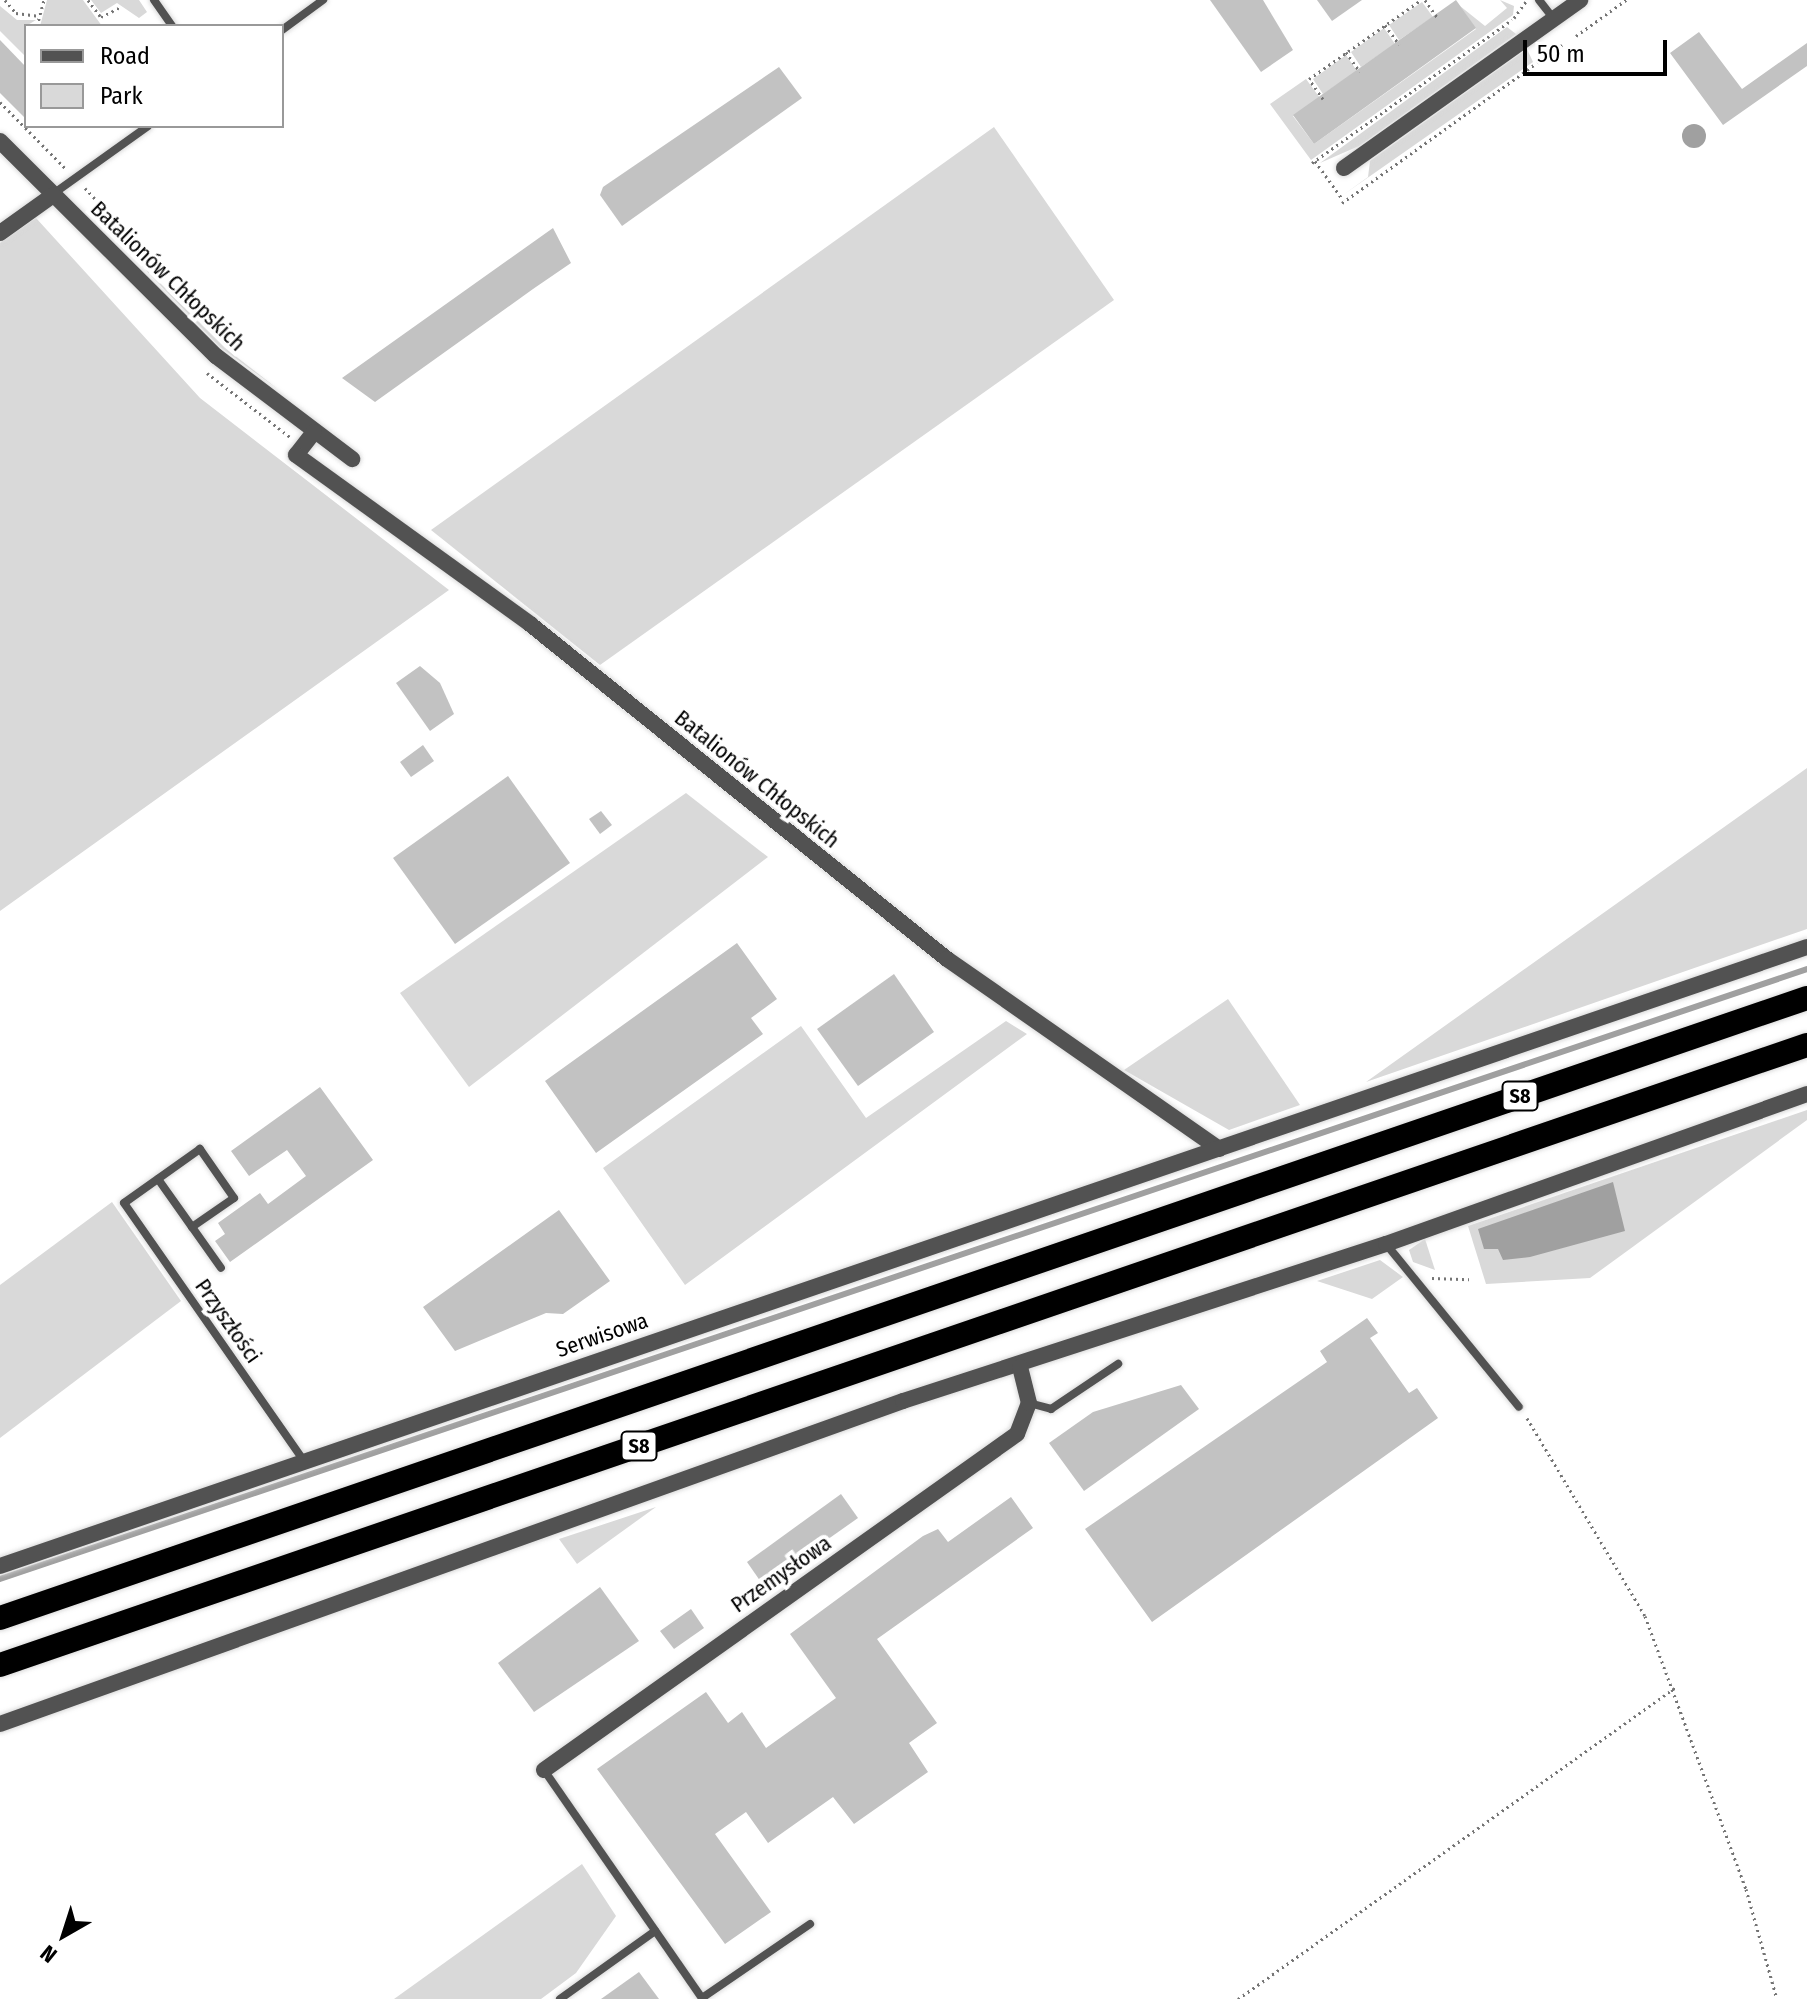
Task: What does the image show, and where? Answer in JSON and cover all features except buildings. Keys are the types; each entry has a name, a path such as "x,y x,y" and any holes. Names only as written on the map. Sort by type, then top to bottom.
{"highway":[{"name":"S8","path":"0,1618 1807,998"},
{"name":"S8","path":"0,1665 1807,1045"}],"street":[{"path":"1344,168 1580,0"},
{"name":"Batalionów Chłopskich","path":"0,141 216,356 352,459"},
{"path":"0,233 53,195"},
{"name":"Batalionów Chłopskich","path":"314,432 296,455 530,624 947,959 1219,1149"},
{"name":"Serwisowa","path":"0,1566 1807,947"},
{"path":"0,1724 903,1401 1020,1367 1386,1244 1807,1094"},
{"path":"1020,1367 1029,1403"},
{"name":"Przemysłowa","path":"544,1770 1017,1434 1029,1403"}],"lane":[{"path":"154,0 171,24"},
{"path":"284,29 323,0"},
{"path":"1539,0 1554,19"},
{"path":"53,195 145,128"},
{"path":"192,1227 234,1198 200,1149 158,1179 221,1268"},
{"name":"Przyszłości","path":"158,1179 124,1203 303,1460"},
{"path":"1386,1244 1519,1407"},
{"path":"1029,1403 1051,1409 1118,1364"},
{"path":"544,1770 702,1998 810,1924"},
{"path":"560,1999 655,1931"}],"path":[{"path":"5,0 16,13 40,16"},
{"path":"38,24 44,0"},
{"path":"88,0 101,17 121,7"},
{"path":"1323,99 1309,79 1346,52 1423,0 1437,17"},
{"path":"1514,0 1519,6"},
{"path":"1527,0 1519,6 1512,20 1314,162 1343,202 1562,45"},
{"path":"1576,36 1626,0"},
{"path":"1512,20 1521,31"},
{"path":"1385,25 1399,44"},
{"path":"1346,52 1360,72"},
{"path":"0,102 24,126"},
{"path":"26,128 72,174"},
{"path":"1416,1279 1469,1279"},
{"path":"1519,1407 1598,1529 1676,1687 1777,1999"},
{"path":"1238,1999 1676,1687"}],"green space":[{"path":"47,0 83,0 101,24 41,24"},
{"path":"91,0 139,0 147,12 139,18 117,3 101,13"},
{"path":"1500,0 1514,6 1513,15 1311,160 1270,104 1306,79 1320,98 1293,116 1314,144 1476,29 1460,6 1485,26 1507,8"},
{"path":"1422,2 1433,17 1399,40 1389,25"},
{"path":"0,6 17,20 36,20 24,24 24,55 0,31"},
{"path":"1507,27 1516,34 1359,146 1320,163"},
{"path":"1384,28 1395,44 1361,67 1351,52"},
{"path":"1527,49 1533,62 1343,195 1368,177 1370,161"},
{"path":"1346,55 1357,71 1323,94 1313,79"},
{"path":"994,127 1114,300 600,665 431,530"},
{"path":"36,218 200,398 449,590 0,911 0,243"},
{"path":"96,219 225,348 279,390 220,347"},
{"path":"1807,768 1807,929 1366,1082 1734,820"},
{"path":"686,793 768,857 469,1087 400,993"},
{"path":"1228,999 1300,1105 1229,1130 1124,1070"},
{"path":"1006,1021 1027,1034 685,1285 603,1168 801,1026 866,1118"},
{"path":"1807,1110 1807,1120 1590,1278 1486,1284 1468,1226"},
{"path":"112,1202 181,1301 0,1438 0,1285"},
{"path":"1425,1239 1435,1270 1413,1262 1409,1250"},
{"path":"1380,1260 1403,1277 1372,1299 1317,1281"},
{"path":"656,1507 577,1564 559,1539"},
{"path":"582,1864 616,1916 576,1973 541,1999 394,1999"}],"shaded area":[{"path":"1694,124 1703,127 1706,136 1703,145 1694,148 1685,145 1682,136 1685,127"},
{"path":"1613,1182 1625,1231 1530,1257 1503,1260 1498,1249 1484,1249 1478,1229"}],"waterway":[{"path":"0,1579 1807,969"}]}
